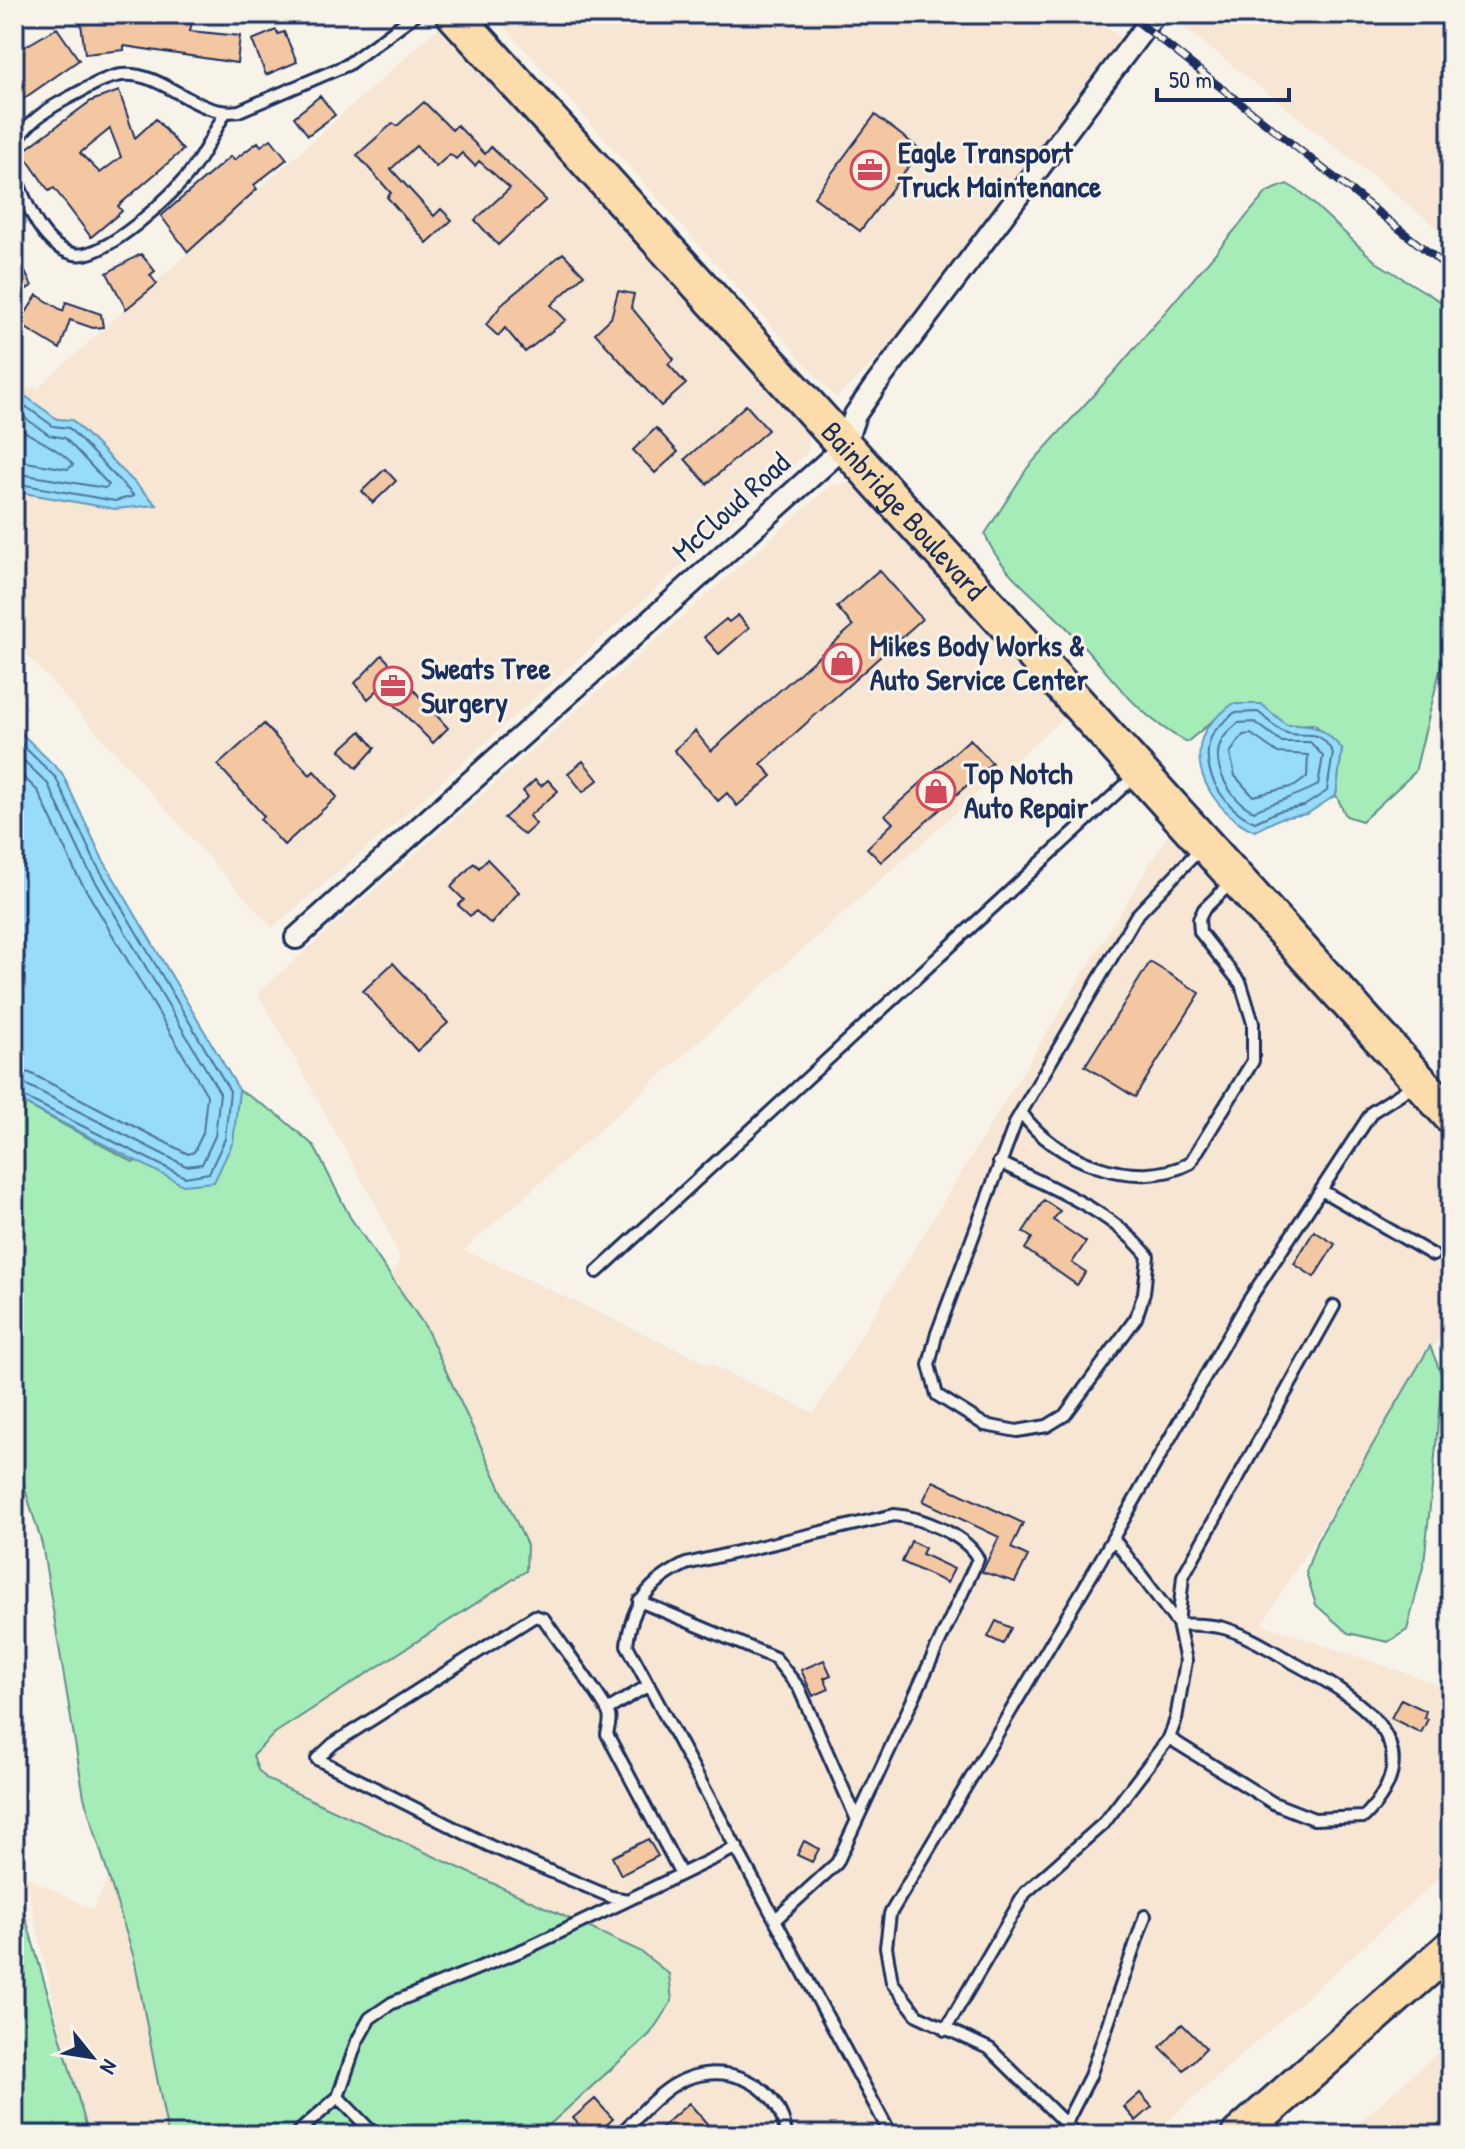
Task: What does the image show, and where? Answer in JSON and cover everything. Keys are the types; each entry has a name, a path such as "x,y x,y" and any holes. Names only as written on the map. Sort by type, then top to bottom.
{"main road":[{"name":"Bainbridge Boulevard","path":"454,14 1203,846 1451,1116"},
{"path":"1239,2135 1451,1948"},
{"path":"1274,2135 1451,1976"}],"street":[{"name":"McCloud Road","path":"296,938 844,447 855,415 875,386 1155,14"}],"lane":[{"path":"14,145 47,109 109,78 125,75 144,78 199,106 225,113 296,89 347,65 416,14"},
{"path":"14,173 29,211 48,237 73,254 92,255 114,241 191,171 225,113"},
{"path":"597,1272 1137,773"},
{"path":"999,1162 1094,1210 1136,1241 1148,1256 1144,1293 1136,1318 1065,1415 1047,1426 1017,1431 985,1425 937,1395 929,1365 936,1336 999,1162 1021,1112 1136,916 1203,846"},
{"path":"1021,1112 1031,1126 1080,1159 1107,1171 1146,1176 1173,1172 1190,1163 1253,1061 1253,1023 1241,984 1200,932 1199,919 1204,909 1234,879"},
{"path":"1077,2135 990,2049 917,2015 892,1982 886,1947 890,1914 1113,1538 1247,1303 1372,1112 1419,1081"},
{"path":"1321,1190 1433,1255"},
{"path":"945,2030 1025,1893 1105,1822 1169,1738 1186,1661 1178,1624 1183,1576 1334,1306"},
{"path":"777,1918 837,1863 978,1559 974,1549 961,1539 906,1516 894,1515 686,1564 659,1577 639,1601 627,1645 777,1918 891,2135"},
{"path":"1113,1538 1178,1624 1224,1628 1334,1684 1368,1709 1390,1742 1394,1773 1382,1798 1364,1817 1314,1819 1273,1803 1169,1738"},
{"path":"639,1601 775,1658 799,1688 857,1820"},
{"path":"628,1900 611,1897 490,1846 317,1759 333,1744 535,1616 544,1619 607,1710 610,1717 607,1734 681,1874"},
{"path":"607,1710 649,1685"},
{"path":"295,2135 338,2097 357,2041 370,2018 392,2003 525,1949 737,1847"},
{"path":"1066,2123 1090,2076 1145,1916"},
{"path":"619,2135 674,2085 702,2074 748,2079 764,2088 779,2104 786,2135"},
{"path":"338,2097 375,2135"}],"shaded area":[{"path":"493,14 1090,14 1122,39 900,337 836,398"},
{"path":"1167,14 1451,14 1451,238 1312,128"},
{"path":"445,22 808,423 808,452 390,828 272,928 14,640 14,387 38,388"},
{"path":"858,481 1066,715 464,1250 814,1413 1171,830 1451,1138 1451,1318 1262,1624 1449,1688 1444,1874 1152,2135 84,2135 25,1876 93,1910 400,1259 379,1210 258,993 830,486"},
{"path":"1451,2040 1451,2135 1346,2135"}],"green space":[{"path":"1287,184 1302,193 1376,262 1451,308 1451,647 1444,654 1415,772 1362,821 1346,816 1336,795 1342,749 1314,724 1287,725 1232,705 1187,742 1150,718 1135,704 1066,627 1009,572 991,548 985,534 1028,467 1117,369 1267,192"},
{"path":"239,1090 277,1114 314,1146 350,1217 426,1328 527,1545 526,1571 275,1733 253,1755 258,1770 268,1780 640,1951 669,1974 672,2001 650,2034 538,2135 168,2135 134,1958 84,1797 42,1544 14,1453 14,1098 133,1162 233,1141"},
{"path":"1430,1346 1442,1376 1424,1563 1407,1630 1388,1642 1348,1633 1316,1605 1306,1572 1317,1541"},
{"path":"14,1878 89,2135 14,2135"}],"water":[{"path":"14,388 57,419 72,420 157,505 115,509 18,492 14,486"},
{"path":"1232,704 1261,704 1287,725 1312,727 1330,736 1342,749 1336,795 1307,814 1281,818 1255,831 1229,815 1209,790 1203,776 1200,746 1205,731"},
{"path":"14,726 62,773 102,858 239,1090 233,1142 214,1182 183,1185 14,1098"}],"building":[{"path":"187,14 186,21 192,21 190,31 240,36 237,63 124,46 124,50 85,54 80,16"},
{"path":"57,28 79,60 23,99 14,85 14,53"},
{"path":"276,30 278,34 284,32 297,62 266,75 252,40"},
{"path":"119,91 135,138 156,119 183,150 118,206 122,211 91,237 54,188 49,191 22,152 91,101","holes":["110,129 121,157 100,173 80,153"]},
{"path":"320,96 335,115 308,135 294,117"},
{"path":"424,102 452,130 457,125 485,154 491,147 546,200 498,245 475,220 510,188 479,161 475,166 462,153 456,159 450,154 436,167 416,146 391,169 434,216 441,209 452,220 427,243 387,197 391,193 357,155 393,123 397,126"},
{"name":"Eagle Transport Truck Maintenance","path":"875,115 921,150 860,231 814,197"},
{"path":"271,139 287,159 254,185 257,189 188,252 161,216 231,156 234,160 258,142 261,146"},
{"path":"14,250 32,286 14,296"},
{"path":"563,253 584,275 551,305 566,320 525,352 505,328 498,336 486,325 504,302"},
{"path":"141,254 155,271 150,275 157,284 126,309 107,273"},
{"path":"618,291 634,294 631,307 674,359 668,364 686,384 661,406 595,333 611,318"},
{"path":"37,295 63,311 66,302 101,314 103,327 93,328 70,320 60,349 19,324"},
{"path":"746,405 768,430 707,484 685,459"},
{"path":"656,428 678,452 655,473 633,450"},
{"path":"385,469 396,481 373,503 362,491"},
{"name":"Mikes Body Works & Auto Service Center","path":"879,570 922,619 761,764 772,776 737,806 727,793 718,801 674,750 695,731 711,751 853,626 837,607"},
{"path":"738,615 749,628 719,654 704,637 726,619 729,622"},
{"path":"382,655 448,728 433,743 379,689 368,699 355,683"},
{"path":"264,724 310,775 314,771 337,797 284,845 260,819 264,816 218,765"},
{"path":"361,731 375,748 357,768 340,750"},
{"name":"Top Notch Auto Repair","path":"970,739 992,763 881,862 867,848 893,823 885,815"},
{"path":"583,761 598,780 583,792 568,773"},
{"path":"535,780 541,786 548,780 558,791 529,816 536,824 524,835 504,818 528,797 523,791"},
{"path":"487,859 519,892 491,924 476,911 470,916 458,905 464,900 451,887 474,863 479,868"},
{"path":"1150,962 1200,993 1135,1097 1085,1066"},
{"path":"393,963 448,1023 417,1051 363,991"},
{"path":"1044,1200 1060,1211 1053,1220 1086,1242 1072,1263 1086,1272 1077,1285 1025,1249 1032,1238 1023,1232"},
{"path":"1314,1231 1335,1244 1314,1277 1294,1264"},
{"path":"933,1481 1023,1523 1011,1548 1028,1556 1015,1582 982,1572 999,1537 923,1501"},
{"path":"911,1541 925,1548 922,1554 954,1569 947,1583 902,1562"},
{"path":"996,1621 1011,1628 1003,1644 988,1637"},
{"path":"824,1660 831,1675 824,1678 829,1689 813,1696 801,1670"},
{"path":"1401,1699 1426,1711 1424,1717 1428,1719 1421,1733 1391,1718"},
{"path":"648,1839 658,1856 621,1875 612,1857"},
{"path":"804,1841 819,1849 812,1862 797,1855"},
{"path":"1182,2024 1206,2048 1184,2070 1160,2047"},
{"path":"1140,2093 1152,2107 1136,2121 1124,2107"},
{"path":"595,2099 613,2119 595,2135 588,2135 573,2118"},
{"path":"689,2103 717,2135 653,2135"}],"railway":[{"path":"1128,14 1451,270"}],"place":[{"name":"Eagle Transport Truck Maintenance","path":"870,170"},
{"name":"Mikes Body Works & Auto Service Center","path":"842,663"},
{"name":"Sweats Tree Surgery","path":"393,686"},
{"name":"Top Notch Auto Repair","path":"936,791"}]}
